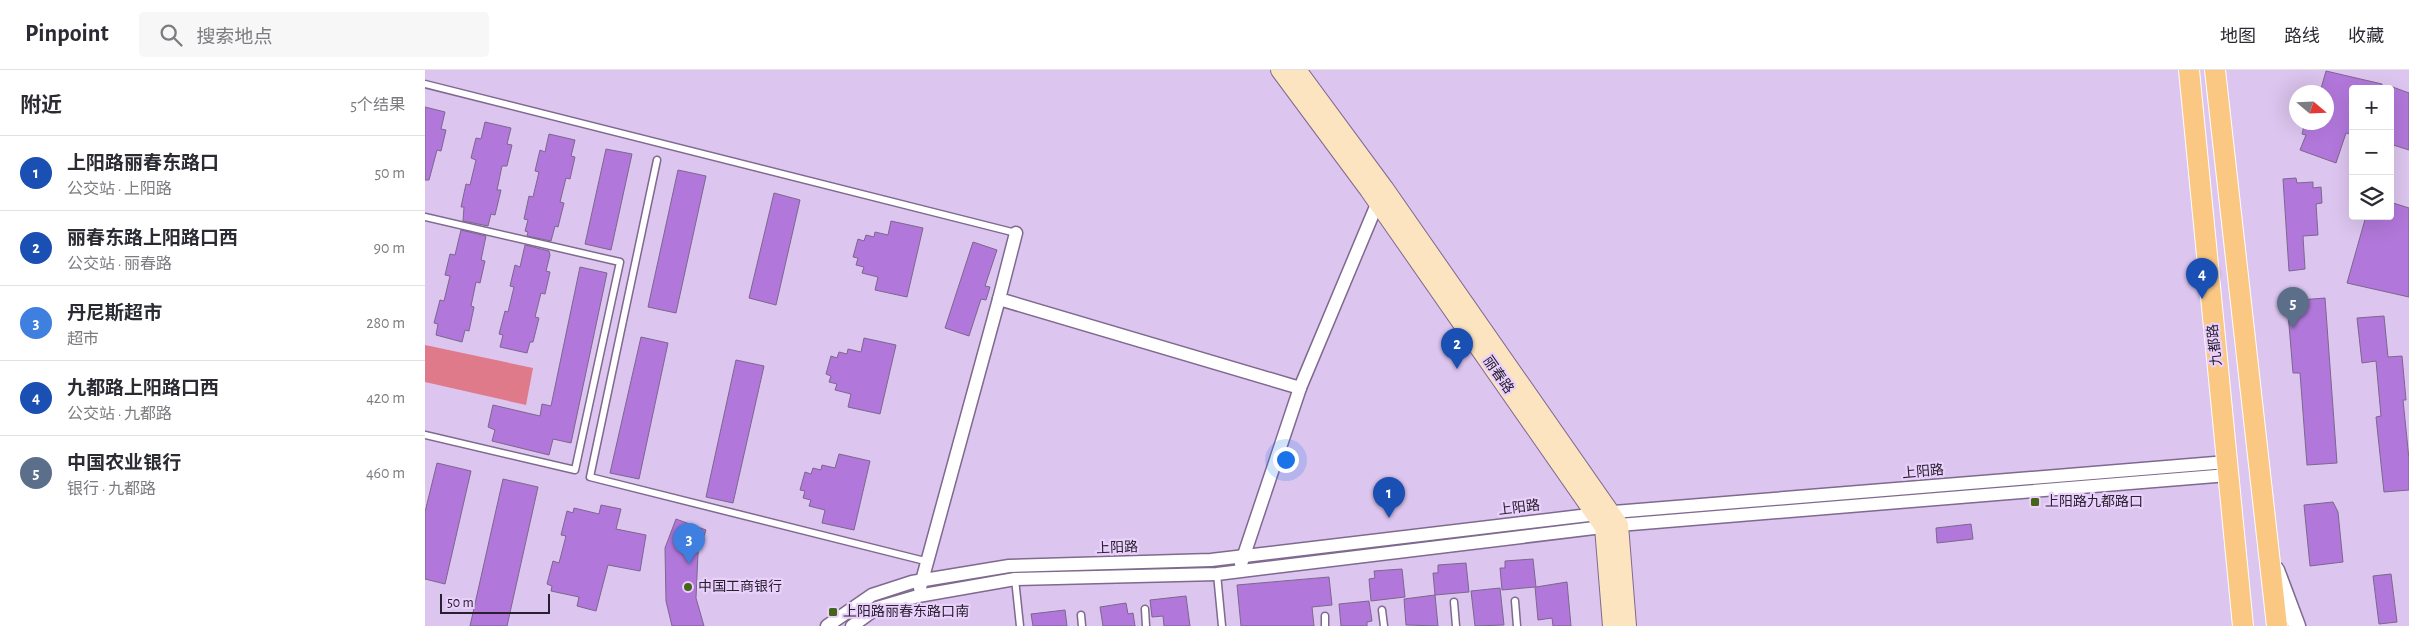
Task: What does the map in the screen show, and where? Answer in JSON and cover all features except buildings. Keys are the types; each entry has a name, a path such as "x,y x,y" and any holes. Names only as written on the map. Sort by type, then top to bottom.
{"main road":[{"name":"丽春路","path":"1281,70 1381,196"},
{"name":"丽春路","path":"1297,70 1381,196 1607,520"},
{"name":"九都路","path":"2189,70 2243,626"},
{"path":"2215,70 2277,626"},
{"path":"1607,520 1612,626"},
{"path":"1607,520 1627,626"},
{"path":"2270,555 2284,626"}],"street":[{"path":"1238,572 1300,388 1381,196"},
{"path":"918,596 925,561 1016,233"},
{"path":"999,299 1300,388"},
{"name":"上阳路","path":"827,626 872,595 921,581 1009,566 1211,560 1607,520 2227,468"},
{"name":"上阳路","path":"852,626 877,608 918,596 1015,579 1238,572 1607,520"},
{"path":"2270,555 2297,626"},
{"name":"九都路","path":"2235,626 2237,560"}],"lane":[{"path":"425,84 1016,233"},
{"path":"657,160 590,477 925,561"},
{"path":"425,217 621,262 575,470 425,435"},
{"path":"1217,574 1222,626"},
{"path":"1015,579 1020,626"},
{"path":"1454,602 1456,626"},
{"path":"1515,602 1517,626"},
{"path":"1145,610 1146,626"},
{"path":"1382,610 1384,626"},
{"path":"1081,615 1082,626"},
{"path":"1325,616 1325,626"}],"shaded area":[{"path":"425,345 533,368 526,405 425,382"}],"place":[{"name":"九都路上阳路口西","path":"2202,299"},
{"name":"中国农业银行","path":"2293,328"},
{"name":"丽春东路上阳路口西","path":"1457,369"},
{"name":"上阳路九都路口","path":"2035,502"},
{"name":"上阳路丽春东路口","path":"1389,518"},
{"name":"丹尼斯超市","path":"689,564"},
{"name":"中国工商银行","path":"688,587"},
{"name":"上阳路丽春东路口南","path":"833,612"}]}
